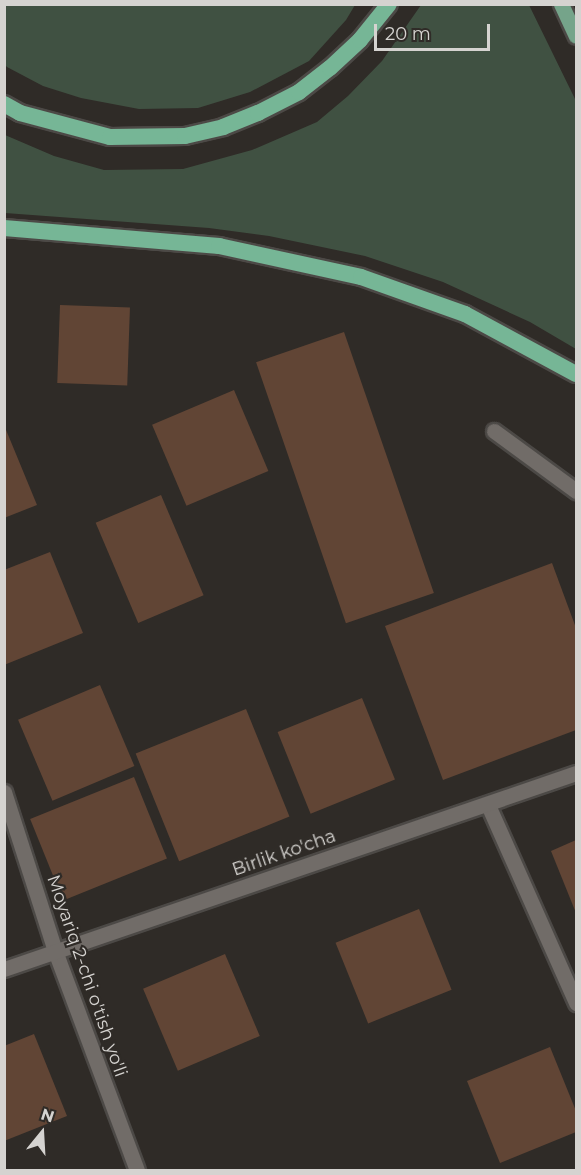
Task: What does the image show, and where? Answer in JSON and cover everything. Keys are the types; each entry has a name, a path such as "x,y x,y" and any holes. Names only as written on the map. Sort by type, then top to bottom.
{"highway":[{"path":"4,104 20,113 110,137 185,136 213,129 258,113 299,92 330,68 360,40 389,4"},
{"path":"4,228 219,246 362,277 465,314 576,374"}],"main road":[{"path":"561,4 576,36"}],"street":[{"path":"494,431 576,491"},
{"name":"Birlik ko'cha","path":"4,969 576,774"},
{"name":"Moyariq 2-chi o'tish yo'li","path":"4,792 55,951 137,1170"},
{"path":"488,805 576,1003"}],"green space":[{"path":"5,4 355,5 346,20 309,61 250,92 198,108 139,109 81,98 43,86 7,67 5,65"},
{"path":"421,5 529,5 576,101 576,349 530,322 443,282 365,256 269,236 209,228 5,213 5,135 54,156 104,170 183,169 252,150 317,122 348,96 382,61"}],"building":[{"path":"60,305 130,307 127,385 57,383"},
{"path":"344,332 434,593 346,623 256,362"},
{"path":"234,390 268,471 186,506 152,425"},
{"path":"4,425 37,505 4,518"},
{"path":"161,495 204,595 138,623 96,523"},
{"path":"50,552 83,633 4,665 4,570"},
{"path":"552,563 576,628 576,730 443,780 385,626"},
{"path":"100,685 134,766 52,801 18,720"},
{"path":"362,698 395,780 311,814 278,732"},
{"path":"246,709 289,817 179,861 136,754"},
{"path":"134,777 167,859 63,901 30,819"},
{"path":"576,840 576,913 551,851"},
{"path":"419,909 452,990 368,1023 336,943"},
{"path":"225,954 260,1036 178,1071 143,989"},
{"path":"34,1034 67,1116 4,1141 4,1046"},
{"path":"550,1047 576,1111 576,1132 500,1163 467,1081"}]}
